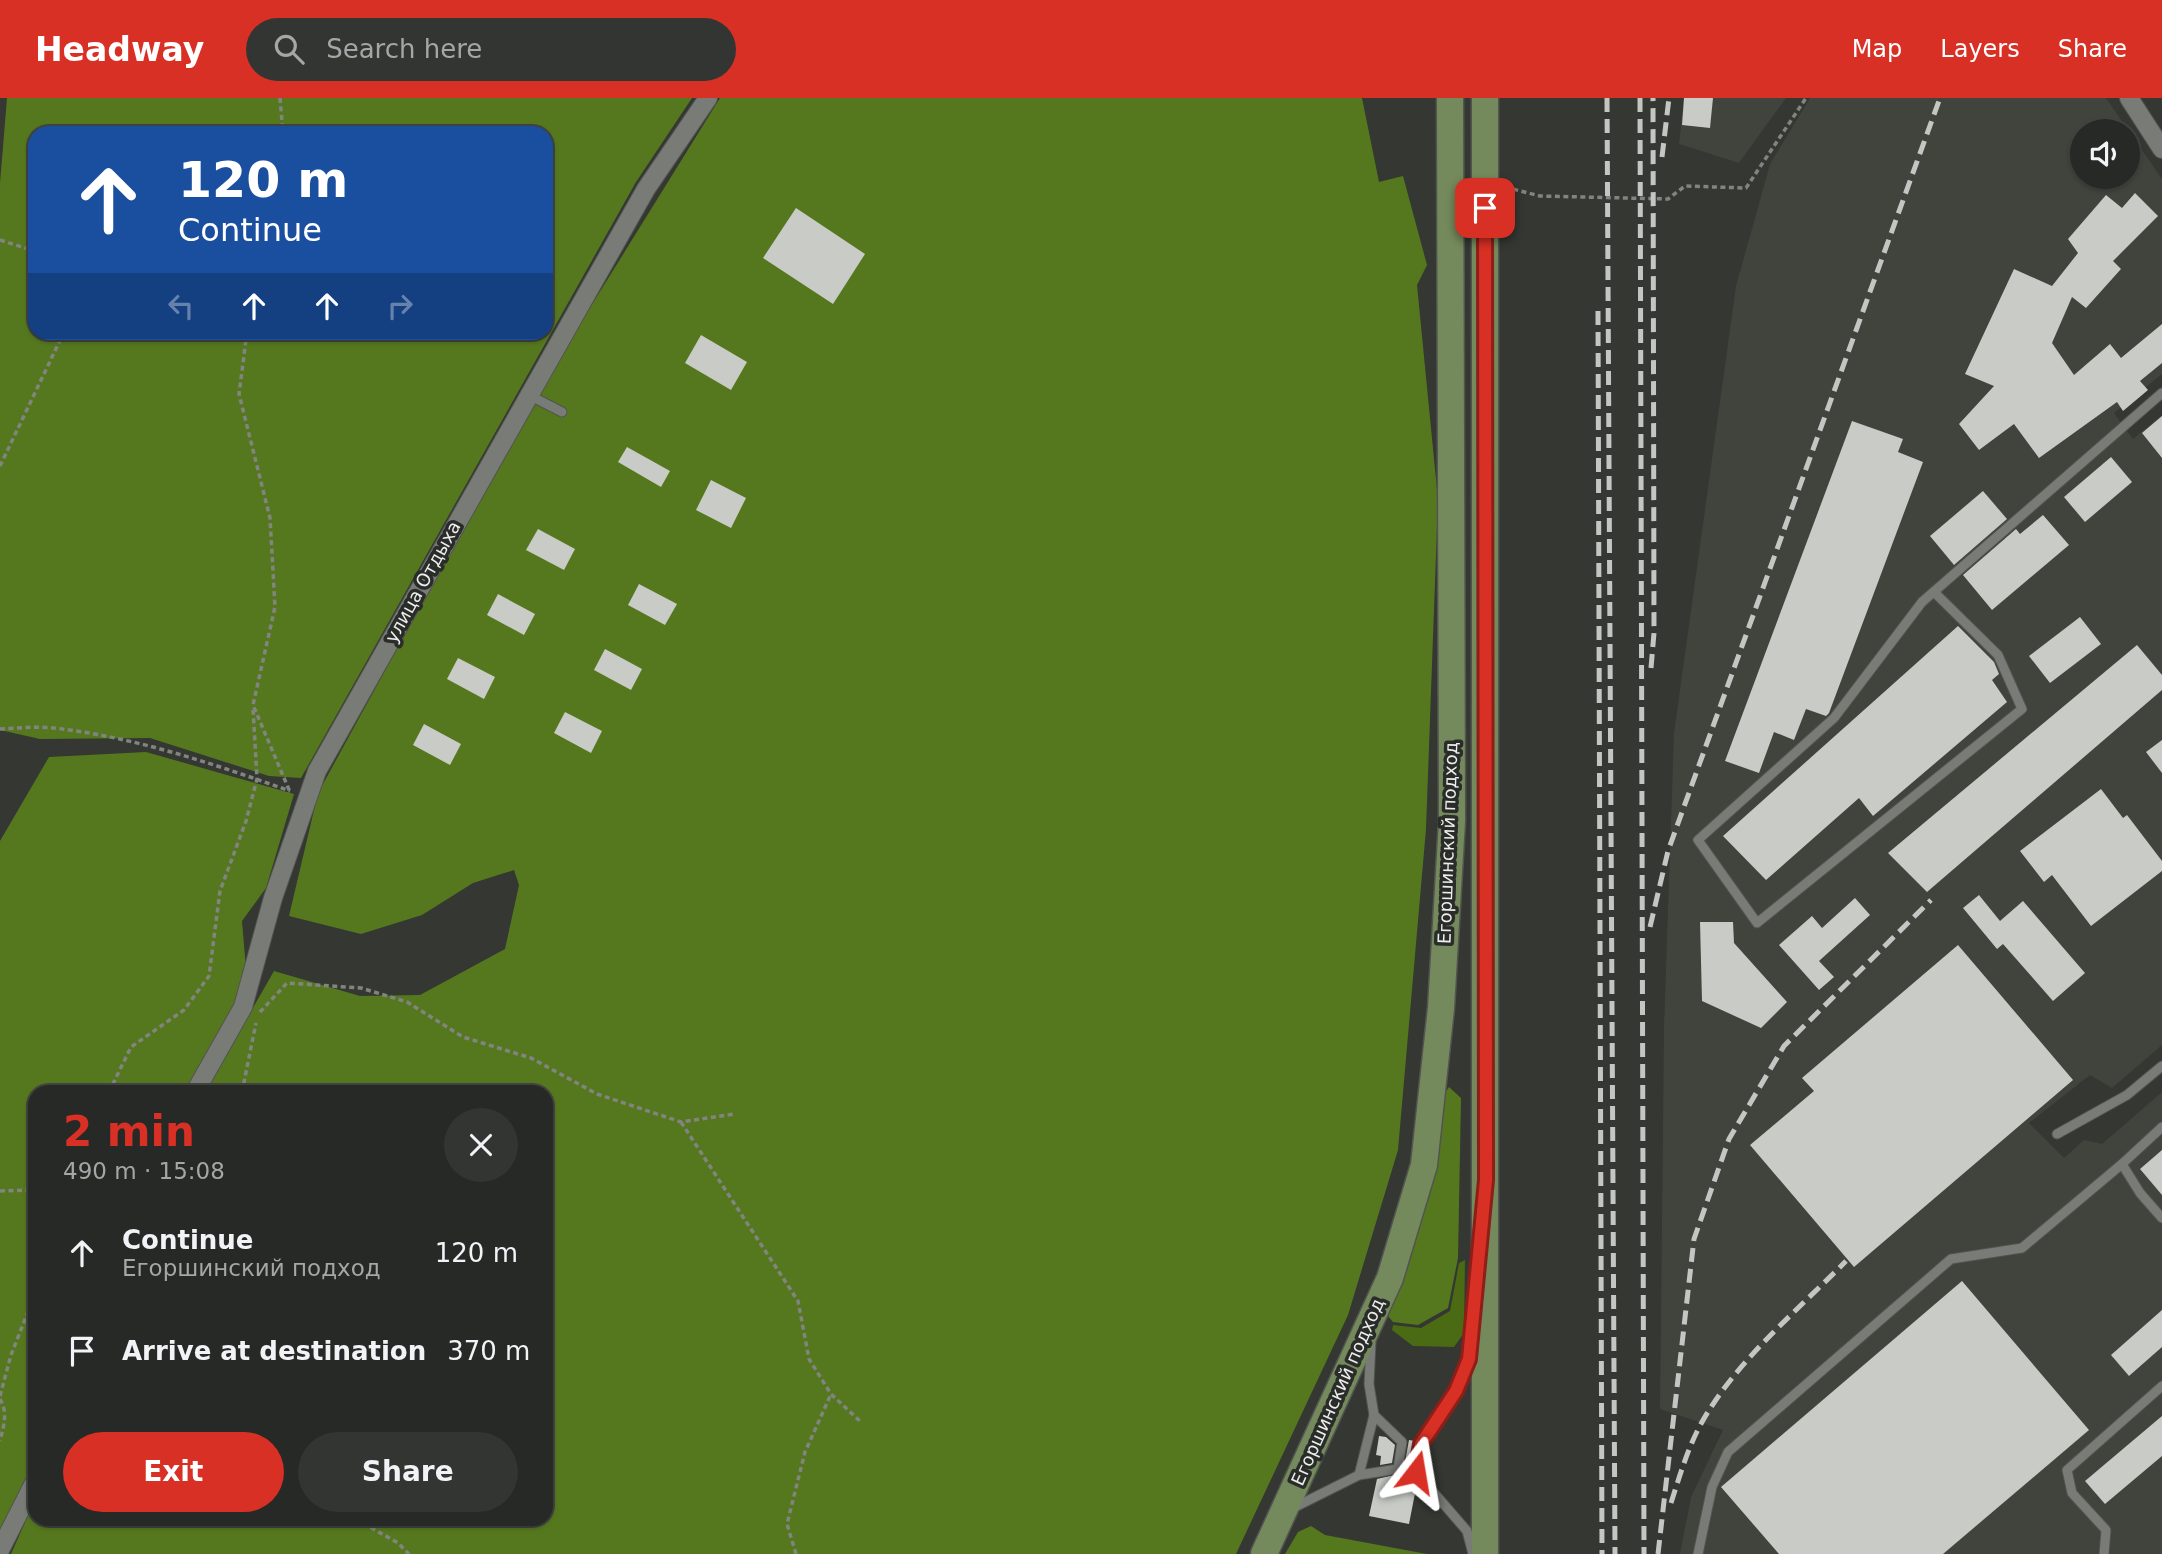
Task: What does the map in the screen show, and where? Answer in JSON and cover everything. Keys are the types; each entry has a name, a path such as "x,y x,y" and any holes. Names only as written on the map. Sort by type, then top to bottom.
{"main road":[{"name":"Егоршинский подход","path":"1265,1554 1390,1278 1424,1165 1448,912 1452,821 1450,98"},
{"name":"Егоршинский подход","path":"1485,98 1485,1554"}],"street":[{"name":"улица Отдыха","path":"200,1085 251,1011 273,898 317,771 646,189 708,98"},
{"path":"2129,98 2162,149"},
{"path":"0,1550 28,1495"}],"lane":[{"path":"1934,592 1998,655 2022,709 1757,923 1698,840 1835,718 1922,602 2162,393"},
{"path":"529,395 562,412"},
{"path":"2057,1134 2127,1095 2162,1066"},
{"path":"1698,1554 1712,1487 1728,1452 1951,1259 2022,1248 2123,1164 2162,1127"},
{"path":"2123,1164 2140,1193 2162,1218"},
{"path":"1473,1554 1467,1531 1416,1472 1421,1444 1456,1391 1469,1359 1486,1180"},
{"path":"1359,1475 1374,1415 1368,1363 1370,1344 1390,1278"},
{"path":"2105,1554 2106,1531 2072,1493 2067,1470 2162,1386"},
{"path":"1284,1512 1359,1475 1398,1469 1402,1442 1374,1415"}],"path":[{"path":"280,98 282,126"},
{"path":"1485,182 1541,196 1668,199 1685,186 1746,188 1763,158 1806,98"},
{"path":"0,240 28,249"},
{"path":"0,466 60,340"},
{"path":"112,1085 131,1046 184,1010 209,976 220,891 246,821 257,779 253,705 275,607 270,518 239,394 246,340"},
{"path":"253,705 302,813"},
{"path":"0,729 53,727 133,743 209,762 290,790"},
{"path":"243,1085 251,1011 287,983 361,988 407,1002 464,1037 531,1058 597,1094 681,1122 734,1114"},
{"path":"681,1122 798,1301 809,1359 831,1394 862,1423"},
{"path":"0,1191 28,1190"},
{"path":"0,1441 5,1408 0,1397 10,1355 28,1311"},
{"path":"796,1554 787,1524 805,1452 831,1394"},
{"path":"368,1526 398,1543 409,1554"}],"shaded area":[{"path":"1684,98 1786,98 1739,163 1679,144"},
{"path":"1810,98 2106,98 2121,119 2070,119 2070,189 2140,189 2140,147 2162,179 2162,374 2114,413 2133,439 2162,415 2162,1045 2112,1088 2090,1075 2029,1123 2064,1158 2084,1140 2102,1144 2162,1092 2162,1554 1680,1554 1691,1497 1723,1430 1660,1409 1664,1028 1674,733 1736,286 1770,164"}],"green space":[{"path":"7,98 692,98 636,182 553,330 553,126 28,126 28,340 547,340 301,778 269,776 150,738 40,739 0,730 0,183"},
{"path":"720,98 1362,98 1379,182 1403,176 1427,265 1417,285 1438,500 1426,829 1398,1150 1348,1315 1236,1554 11,1554 28,1516 28,1526 553,1526 553,1085 209,1085 274,971 360,996 420,995 505,949 519,885 514,870 473,883 422,915 361,934 289,916 318,793 537,393"},
{"path":"146,752 294,794 266,888 242,921 247,981 191,1085 28,1085 28,1479 0,1530 0,841 49,757"},
{"path":"1449,1087 1461,1098 1458,1258 1448,1308 1418,1325 1393,1322 1388,1316 1412,1241 1440,1100"},
{"path":"1465,1260 1464,1333 1454,1347 1413,1346 1392,1330 1393,1325 1421,1328 1450,1311 1459,1263"},
{"path":"1311,1526 1325,1535 1427,1554 1285,1554 1298,1532"}],"building":[{"path":"1684,98 1713,98 1710,128 1682,125"},
{"path":"2135,193 2158,216 2113,261 2121,269 2086,308 2072,297 2052,343 2074,375 2110,344 2121,358 2162,324 2162,363 2140,381 2148,390 2123,411 2117,402 2039,458 2014,424 1979,450 1959,424 1994,386 1965,374 2014,269 2052,286 2078,253 2068,239 2106,195 2122,208"},
{"path":"796,208 865,254 833,304 763,258"},
{"path":"701,335 747,362 731,390 685,363"},
{"path":"2162,416 2162,458 2142,433"},
{"path":"1852,421 1903,439 1898,452 1923,462 1829,713 1826,716 1806,709 1794,740 1774,732 1759,773 1725,761"},
{"path":"627,447 670,471 661,487 618,462"},
{"path":"2111,457 2132,482 2085,522 2064,497"},
{"path":"711,480 746,498 731,528 696,510"},
{"path":"1983,491 2007,519 1954,565 1930,536"},
{"path":"2043,515 2069,545 1992,610 1963,575 2016,529 2020,534"},
{"path":"538,529 575,549 564,570 526,550"},
{"path":"639,584 677,604 665,625 628,605"},
{"path":"498,594 535,614 524,635 487,615"},
{"path":"2080,617 2101,644 2050,683 2029,656"},
{"path":"1958,626 1994,662 1999,674 1992,680 2007,702 1873,816 1859,798 1766,880 1723,836"},
{"path":"2137,645 2162,675 2162,690 1927,892 1888,853"},
{"path":"605,649 642,669 631,690 594,670"},
{"path":"458,658 495,677 484,699 447,679"},
{"path":"565,712 602,731 591,753 554,733"},
{"path":"424,724 461,744 450,765 413,745"},
{"path":"2162,740 2162,773 2146,752"},
{"path":"2101,789 2123,818 2127,815 2162,861 2162,871 2091,926 2052,875 2044,882 2020,851"},
{"path":"1979,895 2000,921 2023,901 2085,973 2053,1001 2003,944 1997,949 1963,908"},
{"path":"1855,898 1870,915 1819,961 1834,977 1819,990 1779,945 1812,916 1822,928"},
{"path":"1700,922 1733,922 1734,943 1787,1002 1761,1028 1702,1001"},
{"path":"1958,945 2073,1080 1854,1267 1750,1145 1814,1091 1802,1078"},
{"path":"2162,1150 2162,1195 2140,1169"},
{"path":"1962,1281 2089,1430 1943,1554 1779,1554 1721,1487"},
{"path":"2162,1310 2162,1347 2129,1376 2111,1355"},
{"path":"2162,1416 2162,1456 2105,1504 2085,1481"},
{"path":"1379,1436 1386,1437 1395,1445 1392,1463 1380,1465 1381,1456 1376,1455"},
{"path":"1409,1440 1415,1441 1409,1473 1417,1483 1409,1524 1369,1516 1377,1479 1403,1473"}],"railway":[{"path":"1607,98 1615,1554"},
{"path":"1640,98 1644,1554"},
{"path":"1651,668 1654,633 1653,98"},
{"path":"1662,157 1669,98"},
{"path":"1650,927 1668,851 1940,98"},
{"path":"1598,311 1602,1554"},
{"path":"1658,1554 1694,1239 1729,1139 1784,1046 1931,900"},
{"path":"1671,1503 1693,1441 1716,1399 1750,1357 1846,1261"}],"route":[{"path":"1416,1472 1421,1444 1456,1391 1469,1359 1486,1180 1485,208"}]}
